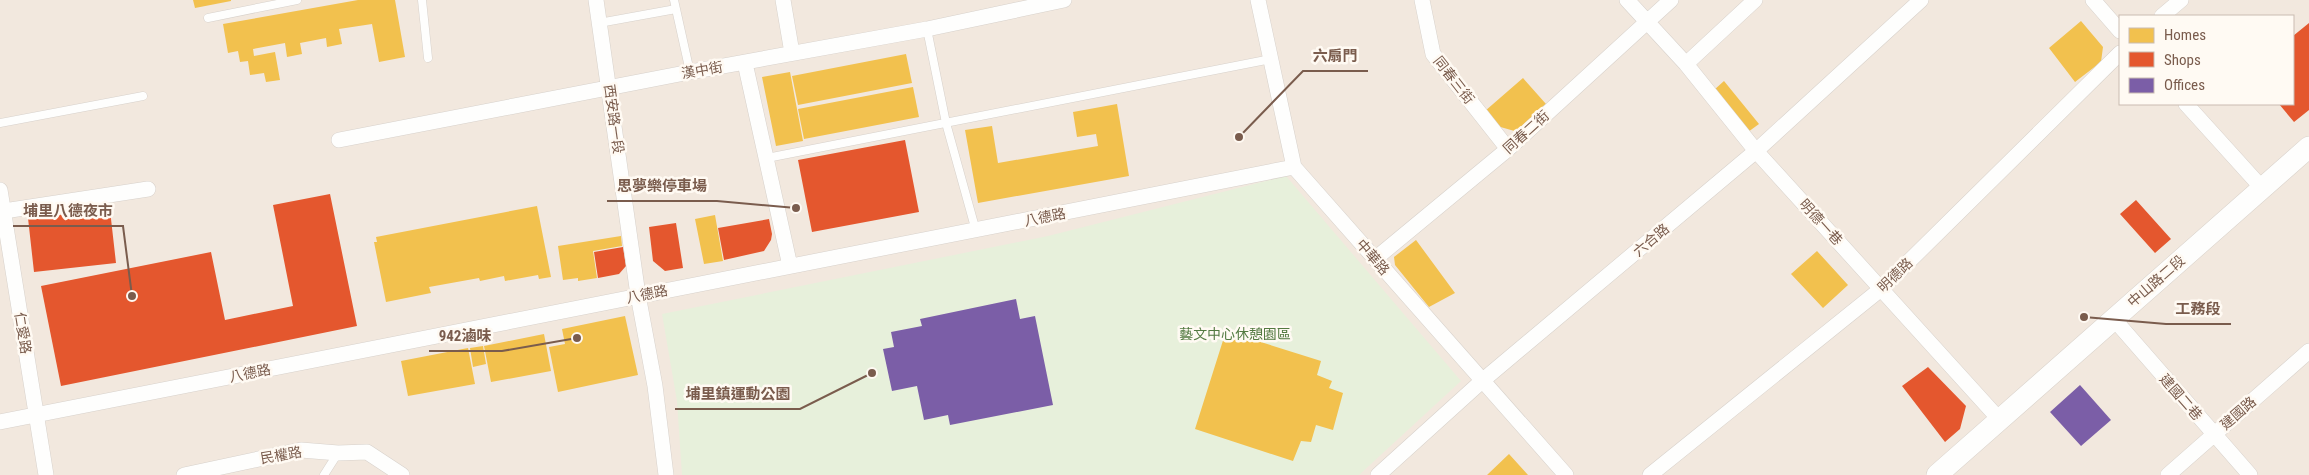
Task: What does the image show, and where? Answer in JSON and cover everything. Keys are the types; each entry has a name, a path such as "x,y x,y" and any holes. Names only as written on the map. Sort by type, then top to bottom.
{"street":[{"name":"西安路一段","path":"596,0 638,295 655,386 666,475"},
{"path":"784,0 792,53"},
{"name":"漢中街","path":"338,140 690,72 927,29 1064,0"},
{"name":"中華路","path":"1258,0 1294,167 1566,475"},
{"name":"同春三街","path":"1422,0 1433,54 1508,149"},
{"name":"明德一巷","path":"1627,0 1686,64 1756,151 1998,419"},
{"name":"同春二街","path":"1375,259 1508,149 1671,0"},
{"path":"1686,64 1755,0"},
{"name":"六合路","path":"1378,475 1482,381 1756,151 1921,0"},
{"path":"2093,0 2119,30"},
{"path":"2163,15 2181,0"},
{"name":"明德路","path":"1650,475 1881,289 2119,54"},
{"path":"745,63 790,266"},
{"path":"2187,105 2262,188"},
{"name":"中山路二段","path":"1937,475 1998,419 2309,147"},
{"name":"八德路","path":"0,422 1294,167"},
{"path":"4,211 148,189"},
{"name":"仁愛路","path":"0,190 46,475"},
{"name":"建國二巷","path":"2113,318 2250,475"},
{"name":"建國路","path":"2168,475 2309,351"},
{"name":"民權路","path":"184,475 301,450 338,453 367,452 402,475"}],"lane":[{"path":"208,18 297,0"},
{"path":"422,0 428,58"},
{"path":"674,0 690,72"},
{"path":"599,23 676,9"},
{"path":"927,29 946,123 976,231"},
{"path":"767,158 1270,58"},
{"path":"0,123 143,96"},
{"path":"324,475 338,453"}],"shaded area":[{"path":"0,0 2309,0 2309,475 0,475"}],"green space":[{"name":"藝文中心休憩園區","path":"1286,176 1461,381 1359,475 682,475 677,401 662,314 1048,236"}],"building: Homes":[{"path":"193,0 231,0 231,1 195,8"},
{"path":"358,0 395,0 405,57 379,62 372,24 339,29 342,44 327,47 326,38 300,43 302,54 287,57 285,43 253,49 254,56 275,52 280,80 266,82 264,73 250,75 248,61 240,62 238,51 228,53 223,24"},
{"path":"2081,21 2103,47 2101,62 2075,82 2049,48"},
{"path":"906,54 912,83 798,105 792,76"},
{"path":"790,72 803,141 776,146 762,77"},
{"path":"1523,78 1546,104 1518,132 1497,126 1485,111"},
{"path":"1724,81 1759,124 1748,132 1714,90"},
{"path":"913,87 919,117 804,139 798,109"},
{"path":"1117,104 1129,176 978,203 965,130 992,126 998,163 1098,146 1096,134 1077,137 1073,112"},
{"path":"537,206 551,277 539,279 538,275 505,281 504,276 480,281 479,278 429,287 431,293 386,302 374,242 377,242 376,237"},
{"path":"715,215 723,261 704,264 695,219"},
{"path":"621,236 622,246 593,251 597,278 578,281 578,278 563,280 558,246"},
{"path":"1416,240 1455,293 1429,307 1395,265 1394,257"},
{"path":"1817,251 1848,285 1823,308 1791,274"},
{"path":"625,316 638,375 558,392 549,347 565,344 562,329"},
{"path":"1226,331 1321,361 1317,375 1332,381 1329,388 1343,393 1333,430 1316,425 1311,442 1301,441 1293,461 1195,429"},
{"path":"544,334 551,371 491,382 484,346"},
{"path":"483,346 486,364 473,367 470,348"},
{"path":"468,348 475,384 408,396 401,361"},
{"path":"1509,454 1528,475 1487,475"}],"building: Shops":[{"path":"2309,23 2309,110 2294,122 2280,105 2294,105 2294,35"},
{"path":"905,140 919,212 812,232 798,160"},
{"path":"330,194 357,326 61,386 41,286 211,252 225,320 293,306 273,205"},
{"path":"2136,200 2171,239 2155,253 2120,214"},
{"path":"110,210 116,263 34,272 28,218"},
{"path":"769,219 772,234 771,240 764,251 724,260 718,228"},
{"path":"676,223 683,268 665,271 653,261 649,227"},
{"path":"623,247 626,266 619,274 598,278 594,252"},
{"path":"1928,367 1966,406 1960,429 1945,442 1902,386"}],"building: Offices":[{"path":"1016,299 1020,319 1035,316 1053,405 950,425 948,415 924,420 917,386 892,391 883,349 894,347 891,332 922,326 920,319"},
{"path":"2080,385 2111,420 2081,446 2050,412"}],"place":[{"name":"六扇門","path":"1239,137"},
{"name":"思夢樂停車場","path":"796,208"},
{"name":"埔里八德夜市","path":"132,296"},
{"name":"工務段","path":"2084,317"},
{"name":"942滷味","path":"577,338"},
{"name":"埔里鎮運動公園","path":"872,373"}]}
